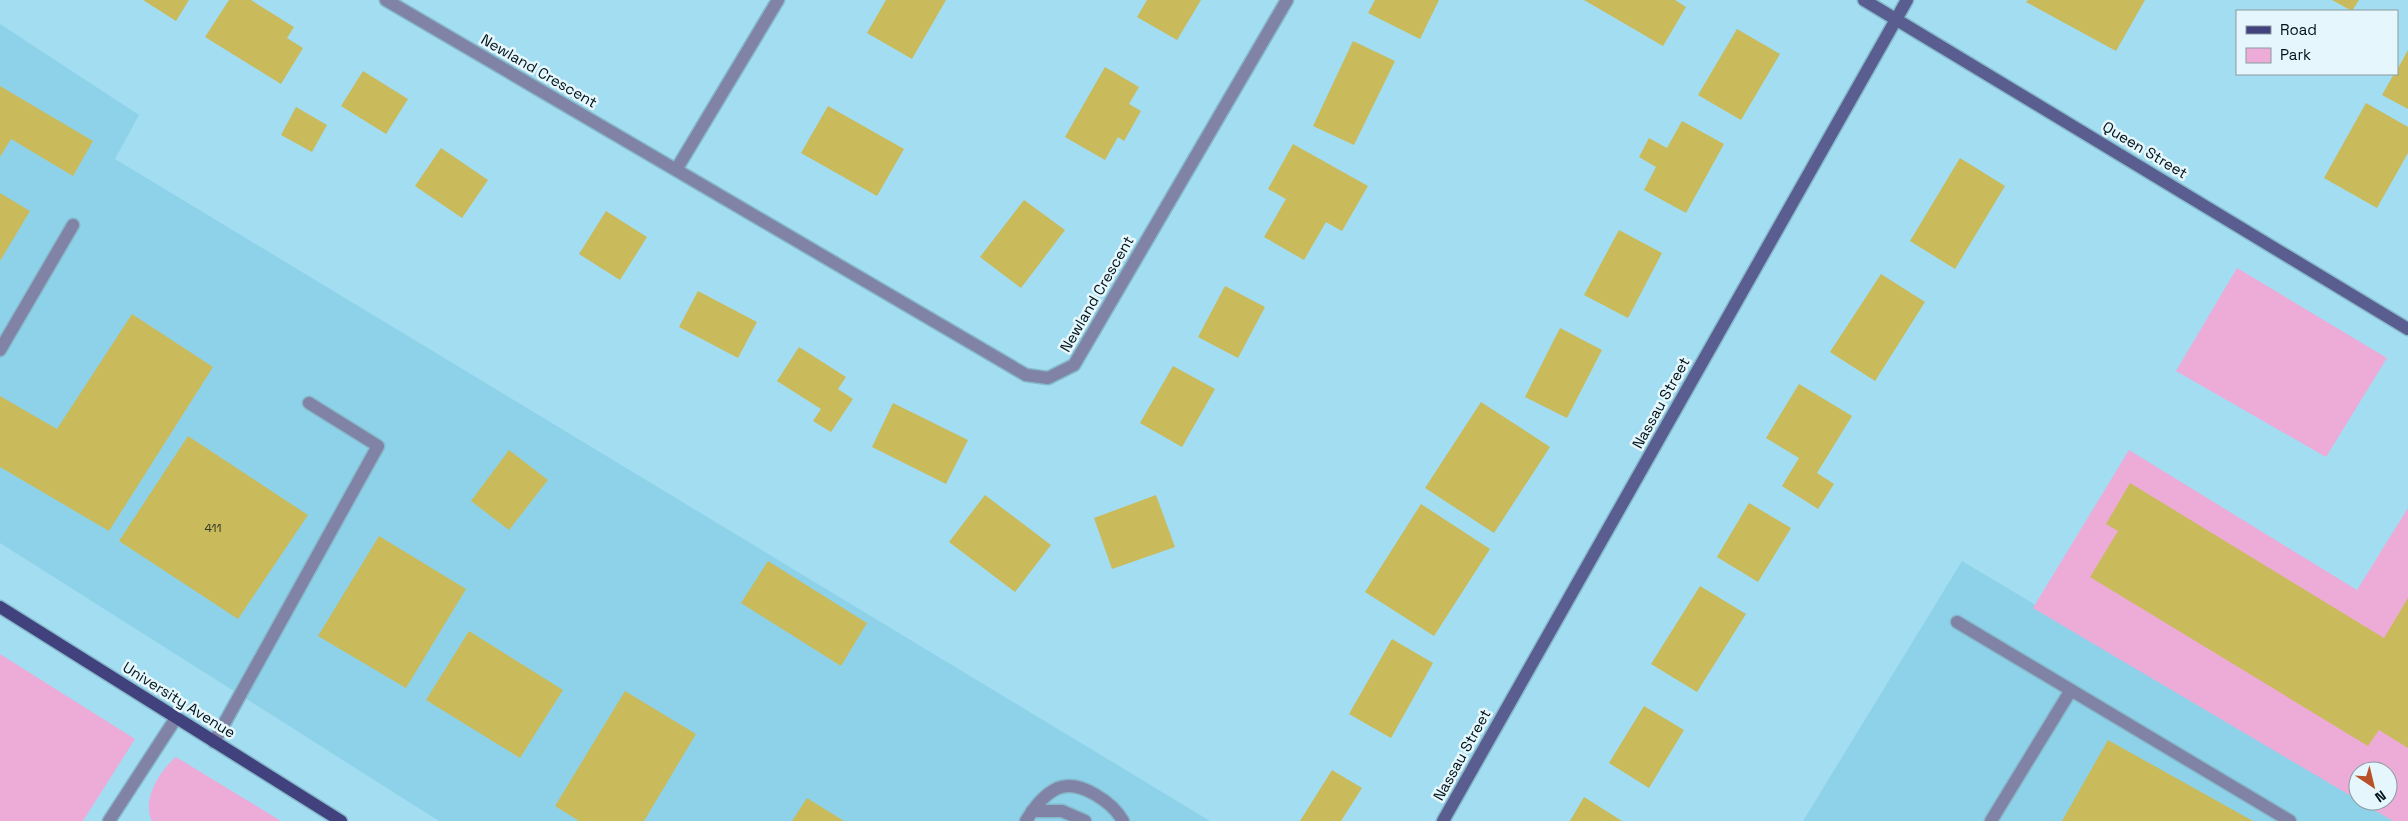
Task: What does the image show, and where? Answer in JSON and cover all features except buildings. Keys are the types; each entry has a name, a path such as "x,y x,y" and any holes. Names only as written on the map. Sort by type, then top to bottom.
{"main road":[{"name":"University Avenue","path":"0,607 341,821"}],"street":[{"name":"Newland Crescent","path":"386,0 1026,375 1048,378 1074,365 1287,0"},
{"path":"676,170 778,0"},
{"name":"Queen Street","path":"1864,0 2408,329"},
{"name":"Nassau Street","path":"1443,821 1907,0"},
{"path":"0,350 72,225"},
{"path":"214,742 378,446 308,403"},
{"path":"1957,622 2290,821"},
{"path":"1991,821 2071,690"},
{"path":"109,821 176,718"},
{"path":"1029,816 1036,804 1059,788 1074,788 1086,790 1104,800 1117,810 1123,821"},
{"path":"1029,816 1062,811 1085,821"}],"shaded area":[{"path":"0,24 139,115 115,159 1210,821 439,821 0,543"},
{"path":"1962,561 2348,792 2348,811 2380,811 2397,821 1803,821"}],"green space":[{"path":"2237,268 2387,358 2326,457 2176,371"},
{"path":"2129,450 2357,590 2408,508 2408,821 2393,821 2376,811 2398,811 2398,761 2348,761 2348,794 2033,608"},
{"path":"0,654 135,739 83,821 0,821"},
{"path":"176,757 281,821 152,821 149,813 149,804 154,786 164,770"}]}
